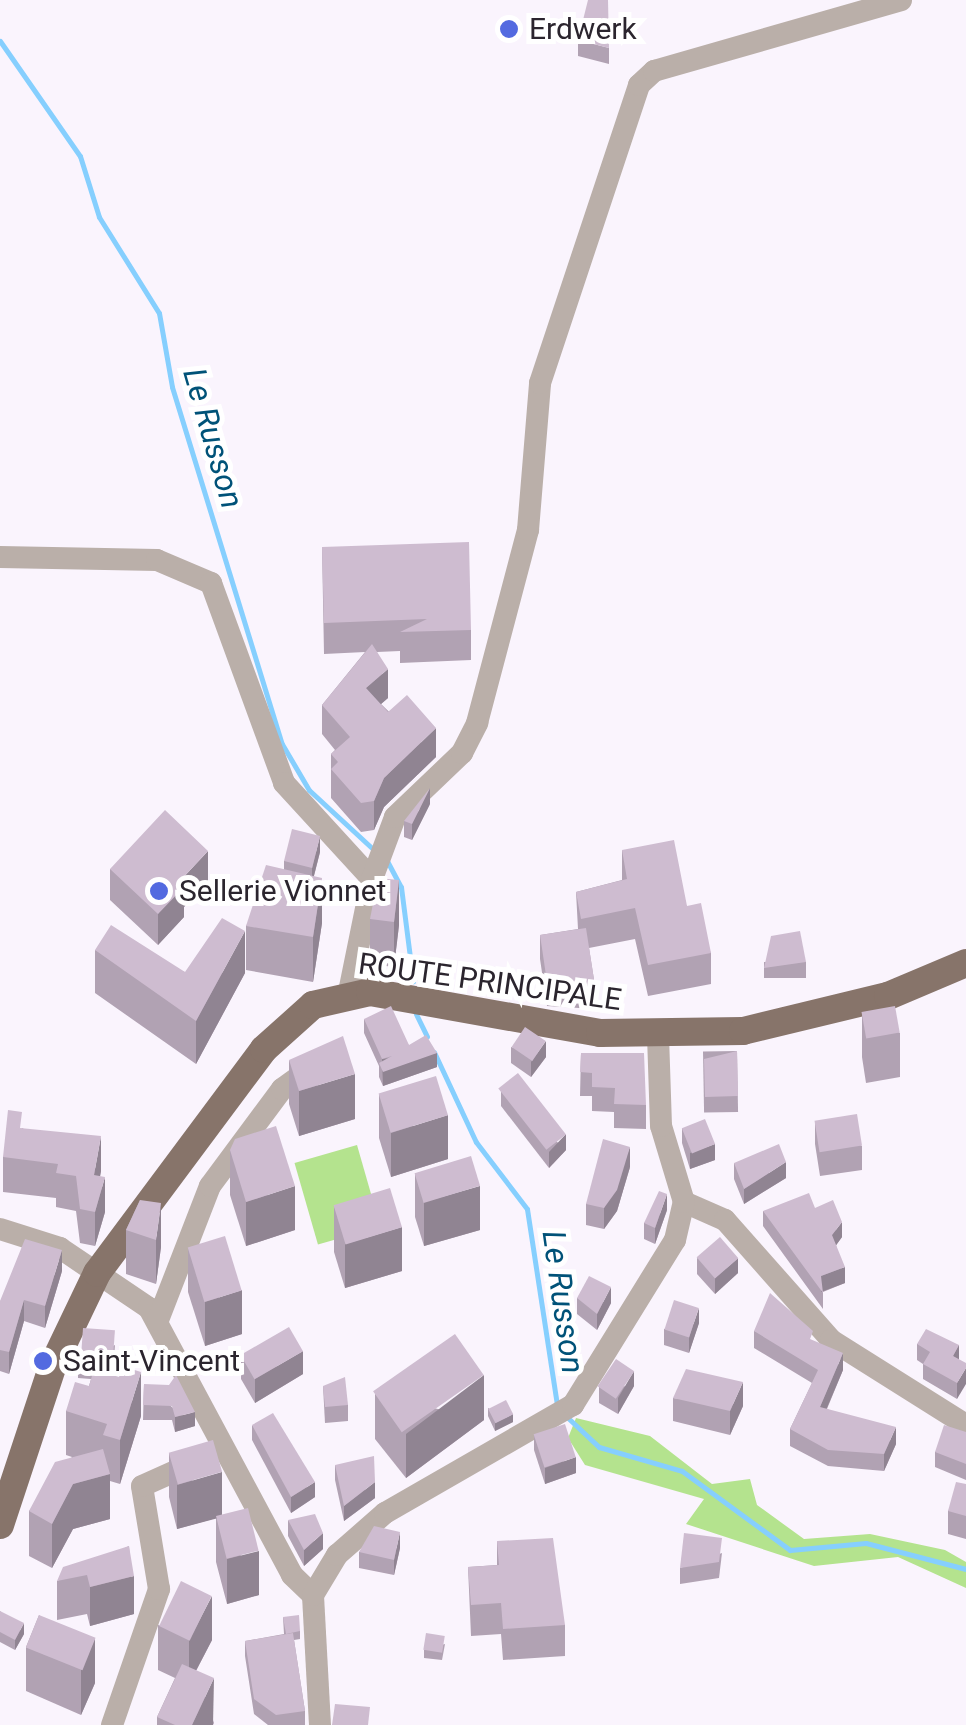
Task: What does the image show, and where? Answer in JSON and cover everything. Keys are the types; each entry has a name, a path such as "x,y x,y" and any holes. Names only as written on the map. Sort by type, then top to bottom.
{"main road":[{"name":"ROUTE PRINCIPALE","path":"0,1525 53,1365 97,1272 284,1026 349,992 658,1036 809,1019 966,962"}],"street":[{"path":"349,992 372,880 395,816 462,753 477,724 528,530 544,364 639,84 654,71 901,0"},
{"path":"0,557 157,560 210,583 284,783 372,880"},
{"path":"320,1725 313,1596 337,1555 386,1513 564,1412 676,1240 684,1202 661,1126 658,1036"},
{"path":"158,1320 233,1151 282,1090 337,1055"},
{"path":"684,1202 725,1220 831,1340 966,1424"},
{"path":"0,1229 49,1243 97,1272 158,1320 292,1575 313,1596"},
{"path":"112,1725 159,1590 142,1486 154,1474 230,1451"}],"green space":[{"path":"357,1145 380,1227 318,1245 295,1163"},
{"path":"576,1418 650,1436 712,1484 750,1479 757,1505 804,1539 870,1534 945,1550 966,1562 966,1588 898,1557 814,1566 686,1524 704,1499 585,1465 568,1438"}],"building":[{"path":"588,0 608,0 609,48 578,40"},
{"path":"469,542 471,630 400,632 427,619 324,623 322,547"},
{"path":"372,644 388,669 366,688 388,712 407,695 436,728 384,778 374,801 361,803 331,769 338,762 331,754 350,737 322,705"},
{"path":"430,788 412,824 404,821"},
{"path":"165,810 208,851 179,882 184,887 158,914 110,869"},
{"path":"292,829 320,836 312,868 284,861"},
{"path":"674,840 687,906 701,903 711,953 648,965 635,908 581,919 576,892 627,879 622,850"},
{"path":"266,865 322,878 313,937 246,926"},
{"path":"378,878 399,880 394,922 370,919"},
{"path":"222,918 245,931 196,1021 95,950 111,925 185,972"},
{"path":"586,928 595,986 547,982 540,935"},
{"path":"800,931 806,962 764,968 771,936"},
{"path":"391,1006 409,1045 426,1035 437,1053 383,1072 379,1063 392,1056 382,1059 364,1019"},
{"path":"895,1006 900,1033 866,1038 862,1012"},
{"path":"525,1027 546,1041 532,1061 512,1047"},
{"path":"343,1036 355,1074 299,1091 289,1060"},
{"path":"737,1051 738,1096 705,1097 704,1059"},
{"path":"581,1053 644,1053 646,1105 614,1104 615,1088 592,1087 592,1073 580,1072"},
{"path":"518,1073 566,1134 546,1150 498,1088"},
{"path":"436,1076 448,1115 391,1133 379,1094"},
{"path":"8,1110 22,1112 20,1128 101,1136 94,1175 105,1177 95,1212 80,1209 76,1176 56,1173 58,1164 3,1157"},
{"path":"857,1114 862,1146 820,1152 815,1121"},
{"path":"705,1119 715,1144 692,1153 682,1128"},
{"path":"276,1126 295,1186 246,1202 230,1150 235,1139"},
{"path":"603,1139 630,1147 617,1190 604,1208 586,1204"},
{"path":"779,1144 786,1162 744,1189 734,1163"},
{"path":"471,1156 480,1186 424,1203 415,1173"},
{"path":"390,1188 402,1227 346,1244 334,1205"},
{"path":"659,1191 667,1194 655,1228 644,1223"},
{"path":"809,1193 815,1208 833,1200 842,1222 832,1235 845,1267 821,1276 823,1293 763,1211"},
{"path":"140,1200 161,1203 156,1240 126,1230"},
{"path":"225,1236 242,1291 204,1302 188,1247"},
{"path":"720,1237 738,1258 715,1278 697,1257"},
{"path":"25,1239 62,1250 45,1306 24,1300 9,1352 0,1350 0,1301"},
{"path":"589,1276 611,1287 597,1314 577,1298"},
{"path":"770,1293 813,1331 810,1339 843,1353 820,1407 896,1427 884,1454 828,1450 790,1429 818,1370 754,1331"},
{"path":"674,1300 699,1308 689,1338 664,1329"},
{"path":"289,1327 303,1351 255,1379 241,1355"},
{"path":"83,1328 115,1330 112,1365 81,1363"},
{"path":"926,1329 959,1345 953,1356 966,1363 966,1368 957,1383 923,1364 930,1352 917,1344"},
{"path":"455,1334 484,1375 402,1432 373,1391"},
{"path":"616,1359 634,1371 616,1399 598,1386"},
{"path":"122,1366 141,1372 120,1440 103,1435 107,1424 66,1411 75,1382 89,1386 94,1369 119,1377"},
{"path":"686,1369 743,1382 730,1411 673,1398"},
{"path":"176,1375 195,1412 175,1417 172,1406 143,1405 144,1384 169,1385"},
{"path":"345,1377 348,1405 325,1407 323,1386"},
{"path":"506,1400 513,1414 495,1423 488,1409"},
{"path":"273,1413 315,1482 291,1497 252,1425"},
{"path":"565,1424 576,1457 544,1467 534,1434"},
{"path":"944,1425 966,1432 966,1464 935,1452"},
{"path":"213,1440 222,1472 178,1484 169,1453"},
{"path":"103,1449 110,1474 73,1484 52,1524 29,1511 55,1462"},
{"path":"374,1456 375,1482 344,1506 335,1465"},
{"path":"956,1482 966,1484 966,1516 948,1511"},
{"path":"248,1508 259,1551 227,1559 216,1516"},
{"path":"315,1514 323,1533 304,1550 288,1520"},
{"path":"374,1526 400,1532 394,1560 359,1552"},
{"path":"684,1533 722,1538 719,1562 680,1568"},
{"path":"553,1538 565,1625 503,1629 501,1603 471,1605 468,1567 499,1565 497,1541"},
{"path":"129,1546 134,1576 90,1587 87,1575 57,1581 63,1567"},
{"path":"181,1581 212,1596 190,1641 159,1626"},
{"path":"0,1611 24,1623 15,1640 0,1632"},
{"path":"39,1615 96,1638 82,1670 26,1647"},
{"path":"299,1615 300,1631 286,1634 283,1617"},
{"path":"293,1633 305,1711 276,1715 254,1699 245,1641"},
{"path":"426,1633 445,1636 442,1653 423,1650"},
{"path":"182,1664 214,1678 192,1725 175,1725 157,1717"},
{"path":"335,1704 370,1707 368,1725 332,1725"}],"waterway":[{"name":"Le Russon","path":"0,41 80,156 99,217 159,313 172,387 282,744 309,790 373,849"},
{"name":"Le Russon","path":"386,859 401,887 413,981"},
{"name":"Le Russon","path":"416,1014 427,1037"},
{"name":"Le Russon","path":"434,1052 476,1142 527,1209 557,1405"},
{"name":"Le Russon","path":"567,1417 599,1447 682,1471 790,1550 866,1543 966,1569"}],"place":[{"name":"Erdwerk","path":"509,29"},
{"name":"Sellerie Vionnet","path":"159,891"},
{"name":"Saint-Vincent","path":"43,1361"}]}
